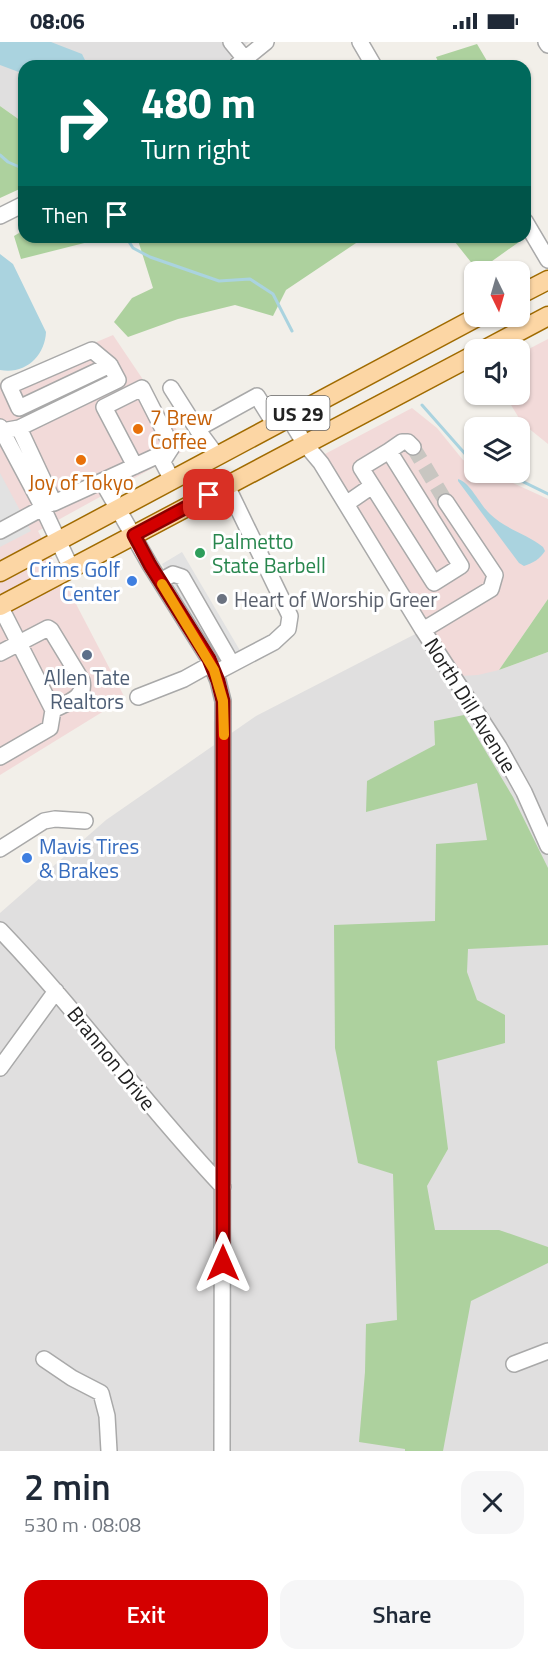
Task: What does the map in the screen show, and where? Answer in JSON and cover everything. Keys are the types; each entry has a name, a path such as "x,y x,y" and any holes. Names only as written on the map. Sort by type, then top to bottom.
{"main road":[{"path":"530,289 548,280"},
{"path":"505,339 548,316"},
{"name":"US 29","path":"0,572 464,324"},
{"name":"US 29","path":"0,606 464,360"}],"street":[{"path":"231,42 240,60"},
{"path":"244,60 266,42"},
{"path":"360,42 370,60"},
{"path":"0,216 18,207"},
{"path":"531,231 548,260"},
{"path":"48,505 1,429 20,428 118,380 110,364 92,350 9,386 20,408 110,364"},
{"path":"135,466 104,407 142,388 172,447 163,461"},
{"path":"171,388 217,456"},
{"name":"North Dill Avenue","path":"197,429 257,396 321,462 423,630 512,768 548,846"},
{"path":"38,399 46,416"},
{"path":"20,428 48,505 58,541 71,568"},
{"path":"389,451 461,566 434,583 361,468 402,442 408,442 413,447"},
{"path":"0,531 48,505 159,455 172,480"},
{"path":"102,481 213,669 224,715 222,1451"},
{"path":"138,697 232,664 274,642 288,629 290,616 227,486"},
{"path":"346,504 372,486"},
{"path":"423,630 491,589 495,575 446,502"},
{"path":"160,581 173,574 182,577 232,664"},
{"path":"0,606 53,710 50,728 1,754"},
{"path":"0,653 48,628 51,630 84,688 81,694 53,710"},
{"path":"0,849 44,821 55,819 85,821"},
{"name":"Brannon Drive","path":"0,930 56,991 121,1072 223,1187"},
{"path":"0,1068 56,991"},
{"path":"514,1365 548,1351"},
{"path":"44,1359 72,1378 94,1387 101,1393 107,1416 109,1451"}],"shaded area":[{"path":"0,42 249,42 229,60 18,60 18,119 0,106"},
{"path":"113,335 189,448 38,531 125,698 0,775 0,383"},
{"path":"548,339 548,444 530,429 530,417 518,417 511,405 530,405 530,348"},
{"path":"412,408 437,428 464,460 464,483 513,483 548,499 548,599 499,670 461,676 427,628 323,455"},
{"path":"0,473 31,531 0,547"},
{"path":"182,552 242,654 221,666 162,564"},
{"path":"427,628 499,670 548,652 548,1451 0,1451 0,913 106,820 256,716"}],"green space":[{"path":"477,44 486,60 437,60 436,57"},
{"path":"0,106 18,119 18,190 0,198"},
{"path":"18,234 18,243 84,243 21,259 14,236"},
{"path":"139,243 356,243 286,290 273,316 235,305 178,319 128,337 114,322 132,298 153,288"},
{"path":"456,243 518,243 492,261 470,261"},
{"path":"548,599 548,652 499,670"},
{"path":"464,715 513,797 548,868 548,945 468,949 467,972 477,1000 505,1015 505,1043 437,1061 448,1149 427,1186 435,1230 499,1230 548,1247 548,1263 471,1301 443,1451 405,1451 405,1449 359,1442 365,1372 366,1324 397,1320 393,1174 358,1163 335,1048 334,925 435,921 436,844 487,840 477,783 366,812 367,781 435,745 434,721"}],"water":[{"path":"0,42 51,42 82,54 85,60 18,60 18,72 0,65"},
{"path":"0,254 13,264 46,332 45,341 38,356 18,370 0,370"},
{"path":"458,479 467,484 486,510 496,519 543,547 545,551 541,556 524,566 519,563"}],"waterway":[{"path":"0,155 18,166"},
{"path":"130,243 133,248 150,257 219,281 250,279 273,294 292,331"},
{"path":"422,405 464,453"},
{"path":"526,483 548,494"}],"tunnel":[{"path":"413,447 446,502"}],"slow traffic":[{"path":"162,584 214,670 223,701 224,735"}],"place":[{"name":"7 Brew Coffee","path":"138,429"},
{"name":"Joy of Tokyo","path":"81,460"},
{"name":"Palmetto State Barbell","path":"200,553"},
{"name":"Crims Golf Center","path":"132,581"},
{"name":"Heart of Worship Greer","path":"222,599"},
{"name":"Allen Tate Realtors","path":"87,655"},
{"name":"Mavis Tires & Brakes","path":"27,858"}],"route":[{"path":"209,495 134,535 150,565 209,659 223,701 223,1263"}]}
